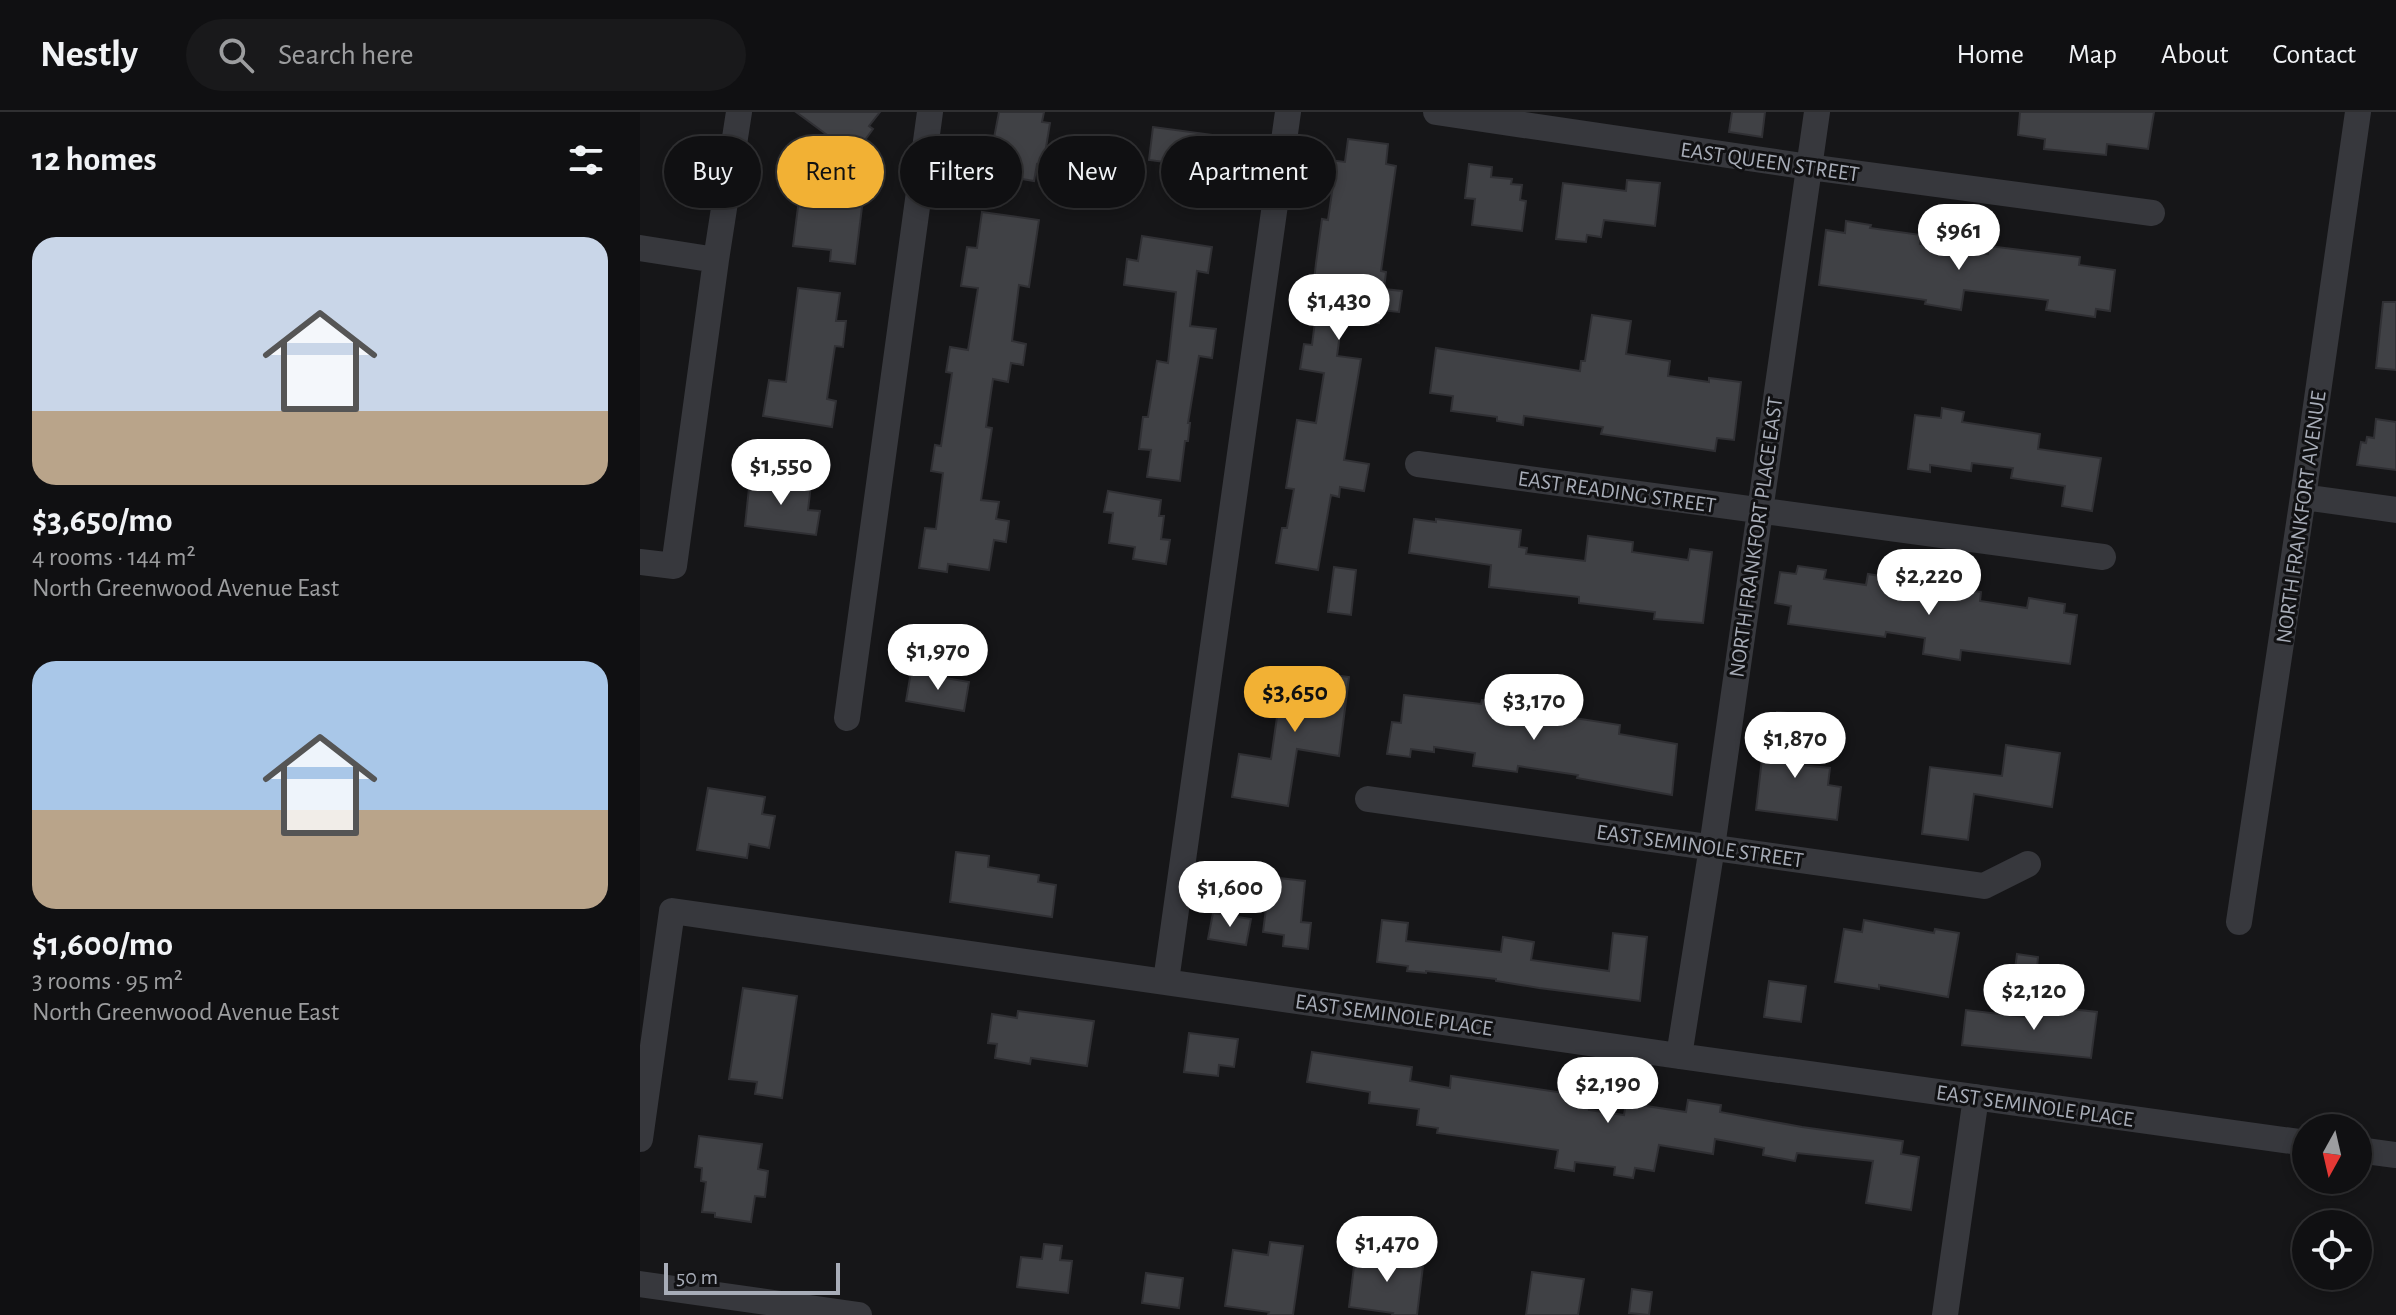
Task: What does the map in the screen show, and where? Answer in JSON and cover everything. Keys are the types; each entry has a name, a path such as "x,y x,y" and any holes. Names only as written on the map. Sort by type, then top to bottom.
{"street":[{"path":"640,562 674,566 739,112"},
{"path":"847,718 930,112"},
{"path":"1166,981 1288,112"},
{"name":"EAST QUEEN STREET","path":"1436,112 2152,213"},
{"name":"NORTH FRANKFORT PLACE EAST","path":"1679,1056 1712,847 1817,112"},
{"name":"NORTH FRANKFORT AVENUE","path":"2239,922 2358,112"},
{"path":"640,248 716,260"},
{"name":"EAST READING STREET","path":"1418,464 2103,557"},
{"path":"2303,497 2396,510"},
{"name":"EAST SEMINOLE STREET","path":"1368,799 1984,886 2028,864"},
{"name":"EAST SEMINOLE PLACE","path":"640,1139 672,911 2292,1141"},
{"path":"1945,1315 1976,1097"},
{"path":"2372,1152 2396,1155"},
{"path":"640,1284 859,1315"}],"building":[{"path":"796,112 880,112 869,126 873,129 868,136 829,136"},
{"path":"999,112 1044,112 1042,122 1050,123 1048,136 1038,136 1038,164 1034,181 1022,179 1022,136 994,136"},
{"path":"1732,112 1765,112 1762,137 1729,132"},
{"path":"2020,112 2154,112 2148,149 2107,144 2106,155 2044,149 2045,139 2018,135"},
{"path":"1153,127 1220,136 1161,136 1161,162 1149,160"},
{"path":"1348,139 1388,144 1386,164 1396,166 1381,271 1386,272 1384,289 1402,291 1399,312 1380,310 1379,323 1342,318 1337,356 1361,359 1344,460 1369,464 1364,491 1340,487 1339,497 1331,495 1318,570 1276,563 1282,528 1287,528 1294,489 1286,488 1297,420 1316,423 1324,373 1300,369 1304,344 1312,345 1320,282 1314,281 1322,219 1328,220 1330,208 1336,208 1336,161 1345,162"},
{"path":"1469,164 1492,167 1491,177 1512,179 1511,184 1522,185 1520,200 1526,201 1522,231 1472,225 1475,199 1465,198"},
{"path":"1627,180 1660,183 1655,226 1604,220 1601,237 1587,235 1586,242 1556,239 1563,183 1626,191"},
{"path":"798,208 862,208 855,264 830,261 831,250 793,246"},
{"path":"982,212 1039,220 1029,287 1019,285 1012,341 1026,344 1023,365 1011,363 1008,382 993,379 986,427 992,428 981,500 999,502 996,519 1009,521 1006,542 994,540 989,570 948,564 947,572 919,568 925,528 936,529 943,473 931,471 935,445 941,446 952,373 946,372 950,347 968,350 978,288 961,286 967,247 977,248"},
{"path":"1846,221 1871,225 1870,228 1921,235 1920,244 1988,254 1989,246 2080,257 2079,265 2115,270 2110,311 2096,309 2095,317 2046,310 2048,300 1964,290 1961,310 1925,304 1926,300 1819,285 1826,230 1845,233"},
{"path":"1142,236 1212,247 1208,273 1197,271 1190,326 1216,329 1212,358 1199,356 1180,481 1147,477 1151,450 1139,449 1143,417 1148,417 1157,361 1168,363 1176,292 1124,285 1127,259 1138,261"},
{"path":"798,288 840,293 836,321 846,321 843,347 835,346 827,399 836,401 832,427 763,416 769,380 786,382"},
{"path":"2383,302 2396,302 2396,370 2376,368"},
{"path":"1592,315 1631,321 1626,354 1670,361 1668,376 1709,382 1709,378 1741,382 1734,440 1717,438 1715,451 1601,434 1603,427 1546,419 1524,416 1523,425 1497,421 1497,417 1451,411 1453,396 1430,393 1436,348 1580,371 1581,361 1585,361"},
{"path":"1942,408 1964,412 1962,422 2040,434 2038,449 2101,458 2092,511 2062,506 2065,486 2011,478 2013,468 1972,463 1971,471 1930,465 1930,472 1908,469 1915,415 1941,418"},
{"path":"2376,419 2396,422 2396,470 2357,465 2361,442 2366,443 2367,437 2374,438"},
{"path":"750,478 811,485 808,510 820,511 816,535 745,526"},
{"path":"1108,491 1161,500 1159,516 1164,516 1161,539 1170,540 1166,564 1133,559 1135,547 1109,543 1113,513 1104,512"},
{"path":"1414,519 1521,530 1519,547 1527,548 1526,554 1585,561 1588,536 1633,542 1632,552 1688,560 1690,549 1712,552 1703,623 1654,619 1655,612 1579,603 1579,597 1489,587 1491,565 1409,553"},
{"path":"1798,566 1826,570 1824,579 1866,585 1868,574 1892,578 1891,590 1944,598 1946,587 1981,592 1980,601 2027,608 2029,598 2065,604 2064,613 2077,615 2070,664 1961,650 1960,660 1923,654 1925,638 1886,632 1885,637 1788,624 1791,606 1775,603 1780,572 1796,574"},
{"path":"1334,567 1356,570 1351,615 1328,612"},
{"path":"1284,668 1349,677 1339,756 1297,749 1288,806 1232,797 1239,754 1271,759"},
{"path":"911,672 969,682 964,711 906,701"},
{"path":"1404,695 1530,706 1529,711 1620,725 1619,734 1677,744 1672,795 1518,766 1517,772 1473,766 1475,753 1434,747 1434,752 1411,749 1410,757 1387,754 1392,722 1401,723"},
{"path":"1777,712 1797,714 1791,764 1830,768 1828,785 1841,787 1837,820 1756,810 1762,759 1772,760"},
{"path":"2006,745 2060,753 2052,807 1974,794 1968,840 1922,834 1930,767 2002,776"},
{"path":"708,788 765,797 762,814 775,816 769,848 749,844 747,858 697,850"},
{"path":"956,852 989,856 988,867 1039,875 1038,882 1056,885 1052,917 950,902"},
{"path":"1270,877 1305,881 1301,922 1311,923 1308,949 1283,946 1284,935 1263,932"},
{"path":"1213,913 1251,919 1246,945 1208,939"},
{"path":"1382,920 1408,923 1406,941 1501,952 1503,937 1534,942 1531,960 1609,971 1613,933 1647,937 1640,1001 1539,988 1496,979 1407,971 1408,966 1377,962"},
{"path":"1864,920 1934,933 1935,929 1959,933 1948,997 1879,985 1879,989 1835,982 1844,929 1862,932"},
{"path":"2017,954 2038,957 2036,979 2014,976"},
{"path":"1769,981 1806,986 1801,1022 1764,1017"},
{"path":"743,988 797,996 782,1098 755,1094 757,1082 729,1079"},
{"path":"2044,1006 2097,1012 2091,1058 1962,1045 1966,1010 2042,1019"},
{"path":"1018,1011 1094,1021 1087,1066 1031,1058 1030,1064 995,1058 997,1044 988,1043 992,1014 1017,1018"},
{"path":"1189,1033 1238,1039 1234,1067 1219,1065 1218,1076 1184,1072"},
{"path":"1312,1052 1412,1067 1410,1081 1450,1088 1451,1076 1591,1097 1589,1110 1624,1115 1626,1103 1686,1112 1688,1100 1721,1105 1720,1112 1903,1141 1901,1154 1919,1157 1911,1210 1866,1203 1873,1161 1797,1153 1795,1161 1763,1155 1764,1148 1715,1139 1713,1154 1659,1145 1654,1171 1635,1168 1633,1178 1614,1175 1615,1167 1575,1162 1574,1171 1555,1168 1558,1150 1437,1133 1438,1128 1417,1125 1419,1109 1369,1103 1370,1092 1307,1082"},
{"path":"699,1136 762,1144 758,1169 768,1171 765,1197 755,1196 751,1222 702,1212 706,1182 701,1181 702,1168 695,1167"},
{"path":"1270,1242 1303,1246 1293,1315 1268,1315 1269,1312 1225,1306 1233,1250 1268,1255"},
{"path":"1044,1244 1062,1246 1060,1260 1072,1261 1068,1293 1017,1287 1021,1257 1042,1259"},
{"path":"1379,1250 1410,1254 1408,1265 1423,1266 1417,1315 1392,1315 1349,1307 1355,1258 1377,1261"},
{"path":"1532,1272 1584,1279 1578,1315 1526,1315"},
{"path":"1146,1273 1183,1278 1179,1308 1142,1303"},
{"path":"1632,1289 1652,1292 1649,1315 1629,1313"}]}
